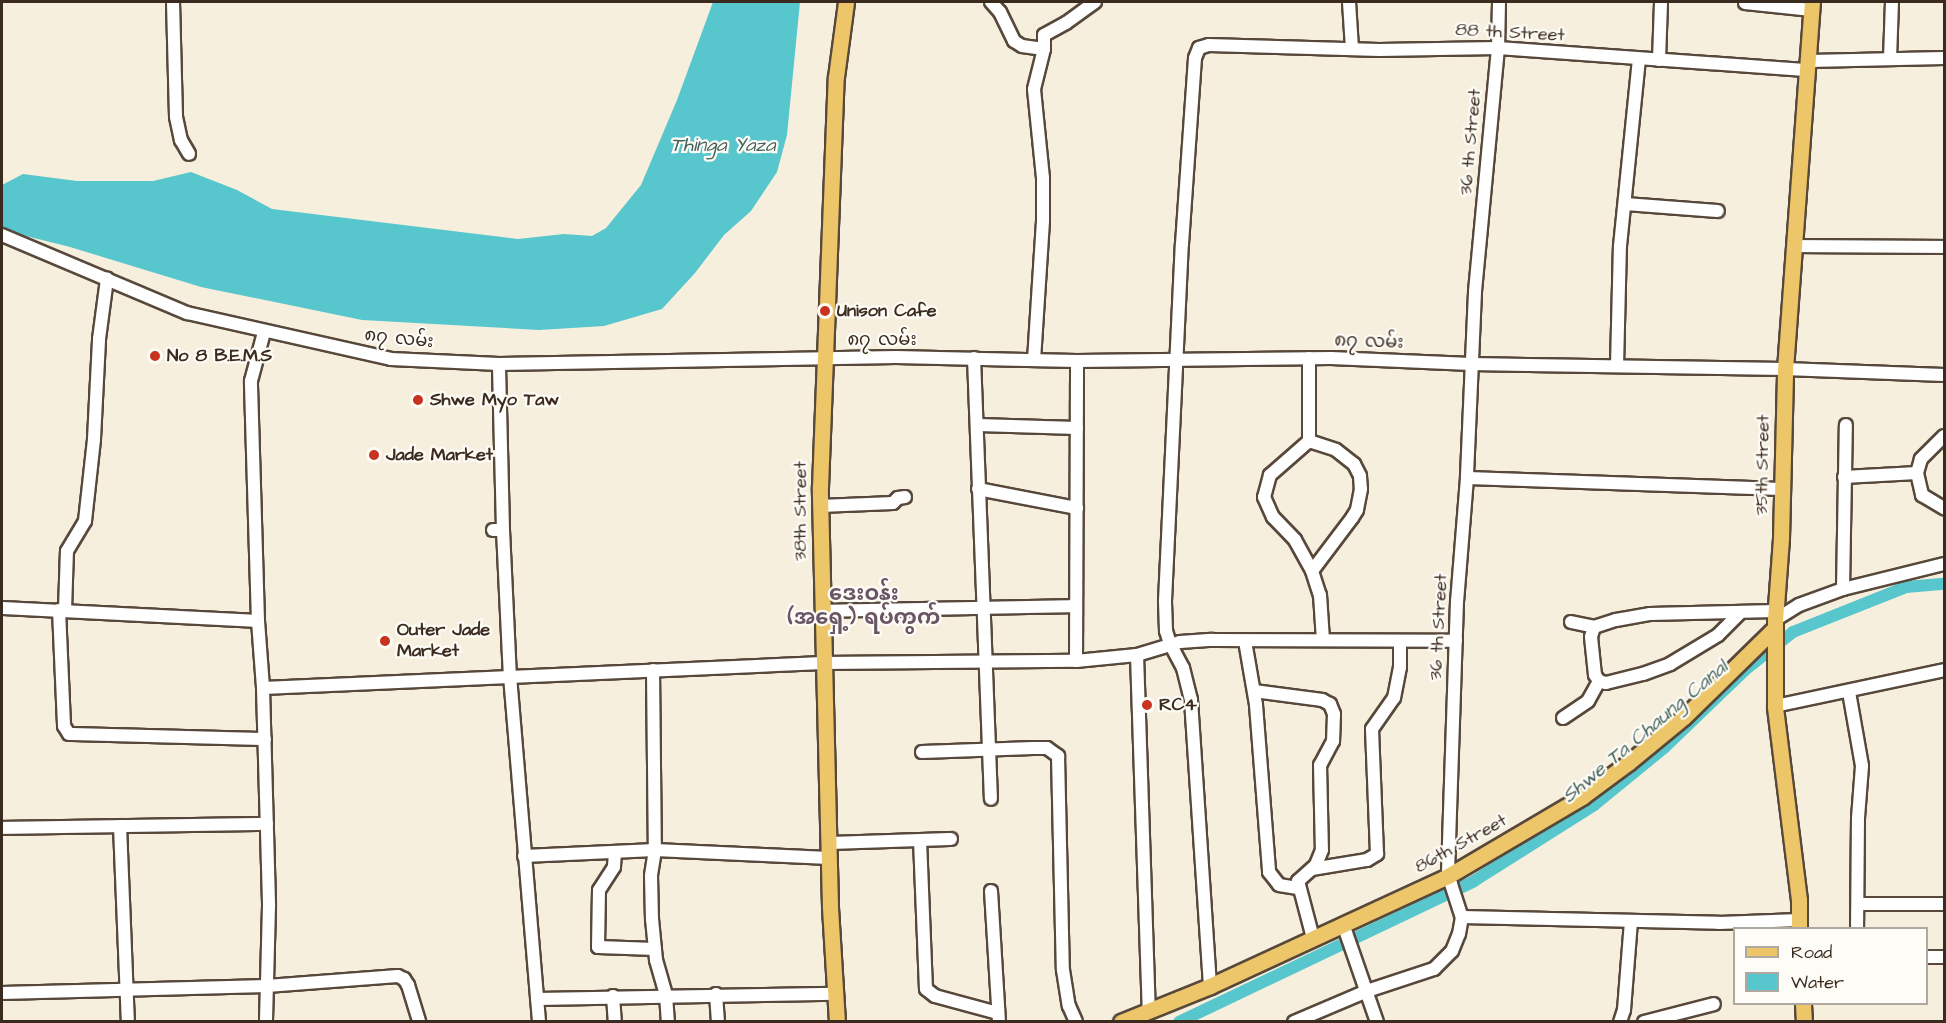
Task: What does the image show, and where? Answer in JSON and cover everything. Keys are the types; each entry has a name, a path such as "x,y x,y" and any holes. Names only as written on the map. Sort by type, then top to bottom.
{"main road":[{"name":"38th Street","path":"837,1022 822,663 820,506 821,422 826,358 836,77 846,2"},
{"name":"35th Street","path":"1799,924 1775,706 1775,632 1785,369 1796,246 1812,6"},
{"name":"86th Street","path":"1121,1022 1210,986 1313,938 1348,936 1449,880 1581,797 1628,763 1684,717 1775,632"},
{"path":"1803,1005 1804,1022"}],"street":[{"path":"173,2 176,117 181,140 189,154"},
{"path":"991,2 1000,12 1014,41 1022,46 1044,49"},
{"path":"1034,360 1043,221 1043,178 1034,89 1044,49 1044,35 1066,23 1095,2"},
{"path":"1349,2 1352,49"},
{"name":"36 th Street","path":"1462,917 1449,880 1456,641 1467,478 1471,364 1498,48 1499,2"},
{"path":"1659,60 1661,2"},
{"path":"1890,59 1892,2"},
{"path":"1745,3 1812,6"},
{"name":"88 th Street","path":"1178,359 1182,243 1195,58 1199,48 1209,45 1352,49 1498,48 1639,59 1809,65 1944,58"},
{"path":"1617,366 1620,246 1639,59"},
{"path":"1625,204 1718,211"},
{"name":"၈၇ လမ်း","path":"2,235 186,314 391,359 499,364 826,358 1077,361 1309,358 1944,375"},
{"path":"1796,246 1944,247"},
{"path":"107,279 99,339 95,432 85,521 68,552 62,610 64,726 69,734 265,739"},
{"path":"264,332 251,381 269,906 266,1022"},
{"path":"974,358 991,799"},
{"path":"1309,358 1310,441 1270,476 1264,497 1273,517 1295,540 1312,571 1320,595 1323,640"},
{"path":"1178,359 1165,601 1166,631 1183,668 1191,700 1210,986"},
{"path":"1076,661 1077,361"},
{"path":"499,364 498,530 539,1022"},
{"path":"1842,589 1846,424"},
{"path":"978,425 1077,428"},
{"path":"1944,436 1922,459 1917,473 1922,495 1944,508"},
{"path":"1310,441 1336,450 1354,464 1360,476 1361,489 1357,510 1312,571"},
{"path":"1844,477 1917,473"},
{"path":"1467,478 1782,489"},
{"path":"978,489 1077,508"},
{"path":"820,506 893,503 900,497 905,497"},
{"path":"1571,622 1594,627 1616,620 1650,614 1739,614 1775,632 1799,605 1842,589 1944,564"},
{"path":"822,611 1075,606"},
{"path":"2,608 258,621"},
{"path":"1594,627 1592,656 1595,675 1599,681 1606,683 1643,674 1670,664 1718,635 1739,614"},
{"path":"263,688 822,663 1076,661 1137,655 1170,644 1245,640 1456,641"},
{"path":"1245,640 1254,691 1269,872 1279,885 1298,888"},
{"path":"1312,869 1367,860 1377,854 1372,729 1394,698 1400,667 1400,641"},
{"path":"1137,655 1149,1010"},
{"path":"653,670 655,850 651,876 655,949 666,995 668,1022"},
{"path":"1775,706 1944,670"},
{"path":"1563,718 1588,701 1599,681"},
{"path":"1254,691 1322,700 1333,709 1333,741 1320,765 1322,850 1320,858 1312,869 1299,879 1298,888 1313,938"},
{"path":"1848,692 1862,766 1858,818 1857,927"},
{"path":"922,752 988,748 1047,748 1058,756 1063,970 1069,1006 1076,1022"},
{"path":"2,828 267,824"},
{"path":"120,826 128,1022"},
{"path":"524,856 655,850 829,850 951,839"},
{"path":"920,840 926,989 935,996 998,1017 991,891"},
{"path":"615,852 614,867 599,890 598,947 655,949"},
{"path":"1859,904 1944,904"},
{"path":"1294,1022 1367,991 1434,969 1452,951 1459,934 1462,917 1799,924"},
{"path":"1620,1022 1624,1010 1631,921"},
{"path":"1348,936 1377,1022"},
{"path":"1928,957 1944,957"},
{"path":"2,993 267,986 398,976 408,985 419,1022"},
{"path":"537,999 716,994 835,994"},
{"path":"716,994 717,1022"},
{"path":"613,996 615,1022"},
{"path":"1644,1022 1714,1004"}],"water":[{"name":"Thinga Yaza","path":"713,2 800,2 787,135 777,172 751,211 724,235 695,273 662,309 604,326 539,330 362,320 201,287 70,247 2,230 2,185 23,174 77,181 153,181 191,172 237,190 272,209 518,239 564,234 592,236 606,228 641,185 677,100"}],"waterway":[{"name":"Shwe Ta Chaung Canal","path":"1179,1022 1474,881 1594,805 1664,748 1746,669 1793,632 1906,587 1944,584"}],"place":[{"name":"Unison Cafe","path":"825,311"},
{"name":"No 8 B.E.M.S","path":"155,356"},
{"name":"Shwe Myo Taw","path":"418,400"},
{"name":"Jade Market","path":"374,455"},
{"name":"Outer Jade Market","path":"385,641"},
{"name":"RC4","path":"1147,705"}],"district":[{"name":"ဒေးဝန်း (အရှေ့) ရပ်ကွက်","path":"864,606"}]}
